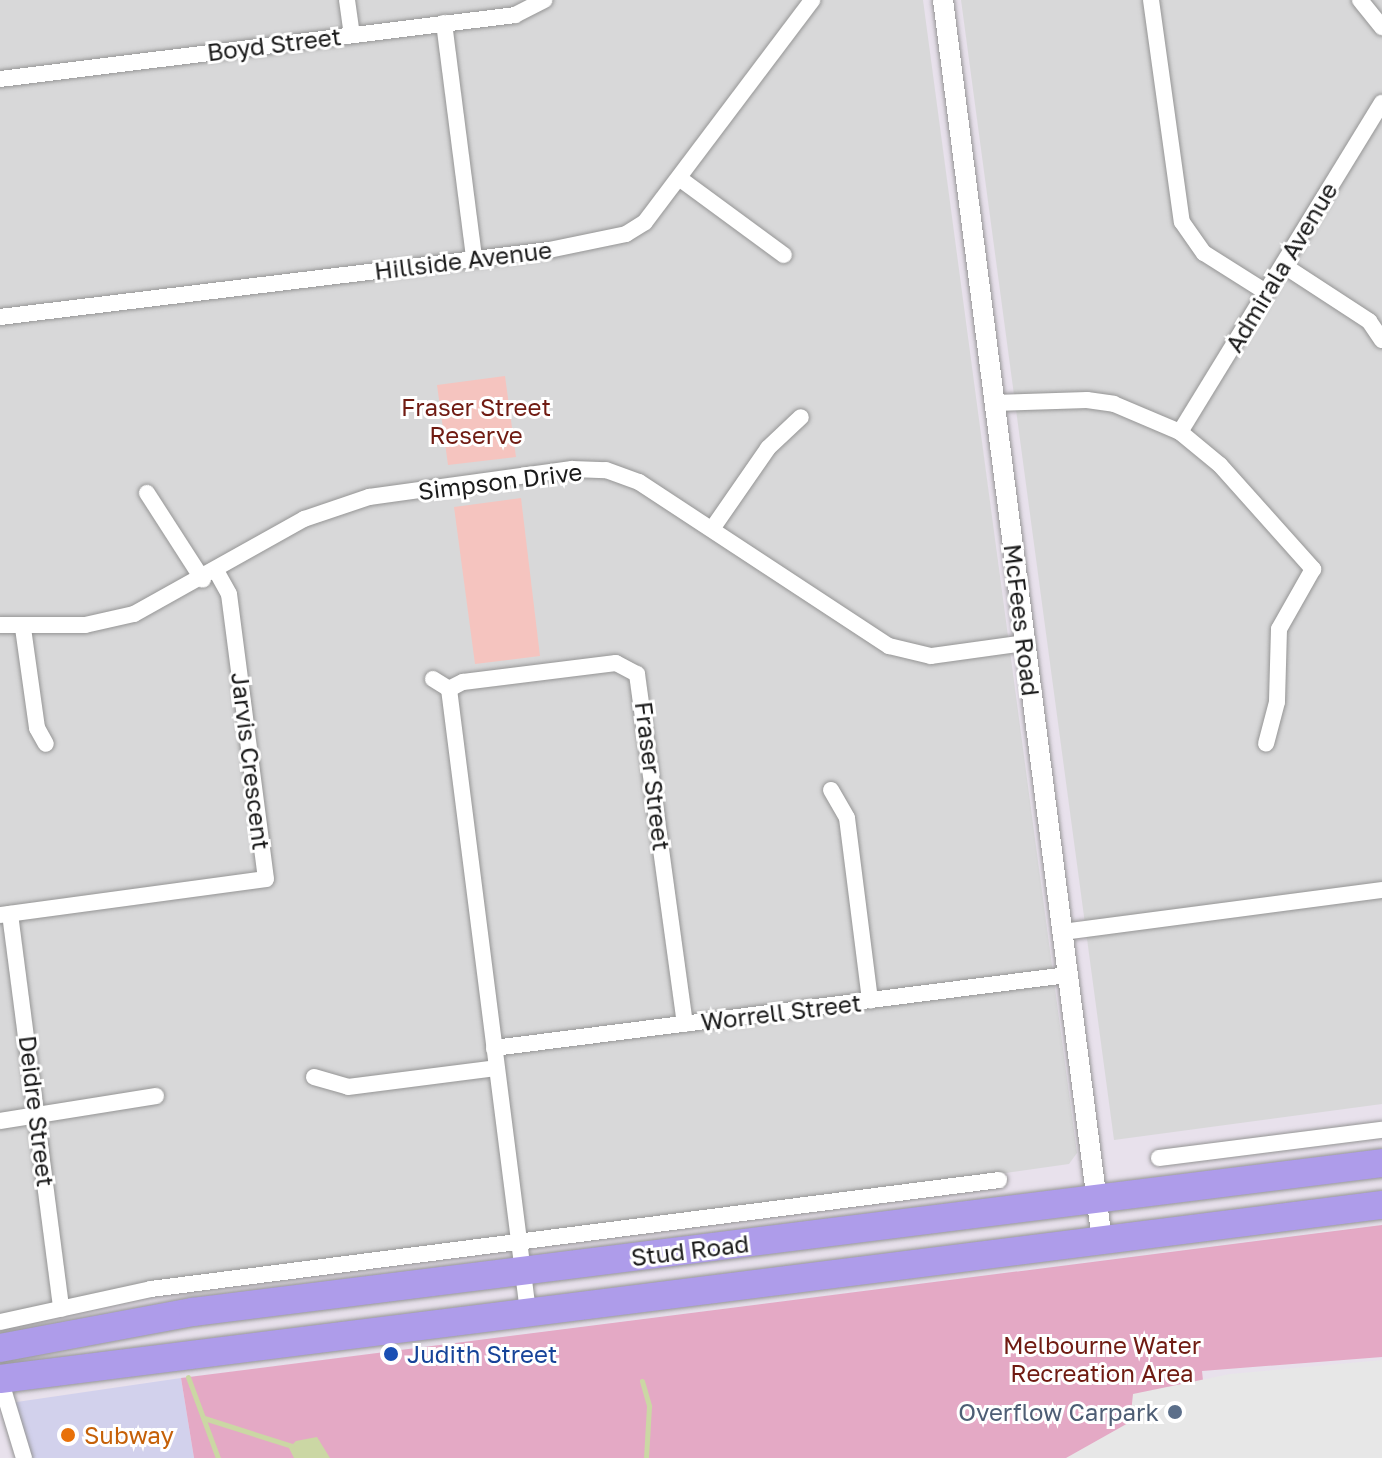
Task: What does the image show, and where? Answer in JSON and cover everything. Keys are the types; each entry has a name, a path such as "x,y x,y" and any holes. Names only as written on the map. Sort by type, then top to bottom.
{"highway":[{"name":"Stud Road","path":"0,1348 193,1312 1382,1163"},
{"name":"Stud Road","path":"0,1379 1382,1205"}],"street":[{"path":"347,0 352,34"},
{"name":"Boyd Street","path":"0,79 515,15 544,0"},
{"name":"Hillside Avenue","path":"0,317 604,242 626,234 645,222 812,0"},
{"name":"McFees Road","path":"943,0 1102,1241"},
{"path":"1151,0 1182,222 1204,253 1266,292"},
{"path":"1360,0 1382,27"},
{"path":"444,23 474,258"},
{"name":"Admirala Avenue","path":"1180,432 1382,103"},
{"path":"679,178 784,255"},
{"path":"1283,265 1369,321 1382,340"},
{"path":"994,403 1100,402 1180,432 1220,465 1313,569 1279,629 1276,710 1266,744"},
{"path":"712,529 768,448 801,417"},
{"name":"Simpson Drive","path":"0,625 23,628 85,625 134,614 209,575 304,519 369,497 572,469 606,470 639,482 889,646 931,656 1025,643"},
{"path":"147,493 209,575"},
{"name":"Jarvis Crescent","path":"5,914 266,879 229,594 209,575"},
{"path":"23,628 37,728 46,744"},
{"name":"Fraser Street","path":"449,689 463,682 616,663 637,674 685,1024"},
{"path":"433,679 449,689 528,1312"},
{"path":"831,790 847,818 870,1001"},
{"path":"1063,932 1382,890"},
{"name":"Deidre Street","path":"5,914 39,1113 61,1309"},
{"name":"Worrell Street","path":"494,1048 1067,975"},
{"path":"314,1077 348,1087 496,1068"},
{"path":"0,1121 156,1096"},
{"path":"1159,1158 1382,1130"},
{"name":"Stud Road","path":"0,1322 151,1289 999,1180"},
{"path":"0,1379 24,1458"}],"shaded area":[{"path":"0,0 923,0 1077,1153 1069,1164 0,1315"},
{"path":"961,0 1382,0 1382,1104 1114,1140"},
{"path":"1382,1360 1382,1458 1066,1458 1130,1422 1133,1394 1230,1374"},
{"path":"181,1378 194,1458 20,1458 3,1404"},
{"path":"317,1437 330,1458 294,1458 289,1448 296,1441"}],"green space":[{"name":"Fraser Street Reserve","path":"505,376 516,457 448,465 437,385"},
{"name":"Fraser Street Reserve","path":"521,498 540,656 475,664 454,507"},
{"name":"Melbourne Water Recreation Area","path":"1382,1225 1382,1357 1202,1371 1211,1458 194,1458 181,1378"}],"waterway":[{"path":"188,1377 218,1458"},
{"path":"642,1381 649,1406 646,1458"},
{"path":"204,1418 292,1446"}],"place":[{"name":"Judith Street","path":"391,1354"},
{"name":"Overflow Carpark","path":"1175,1412"},
{"name":"Subway","path":"68,1435"}]}
